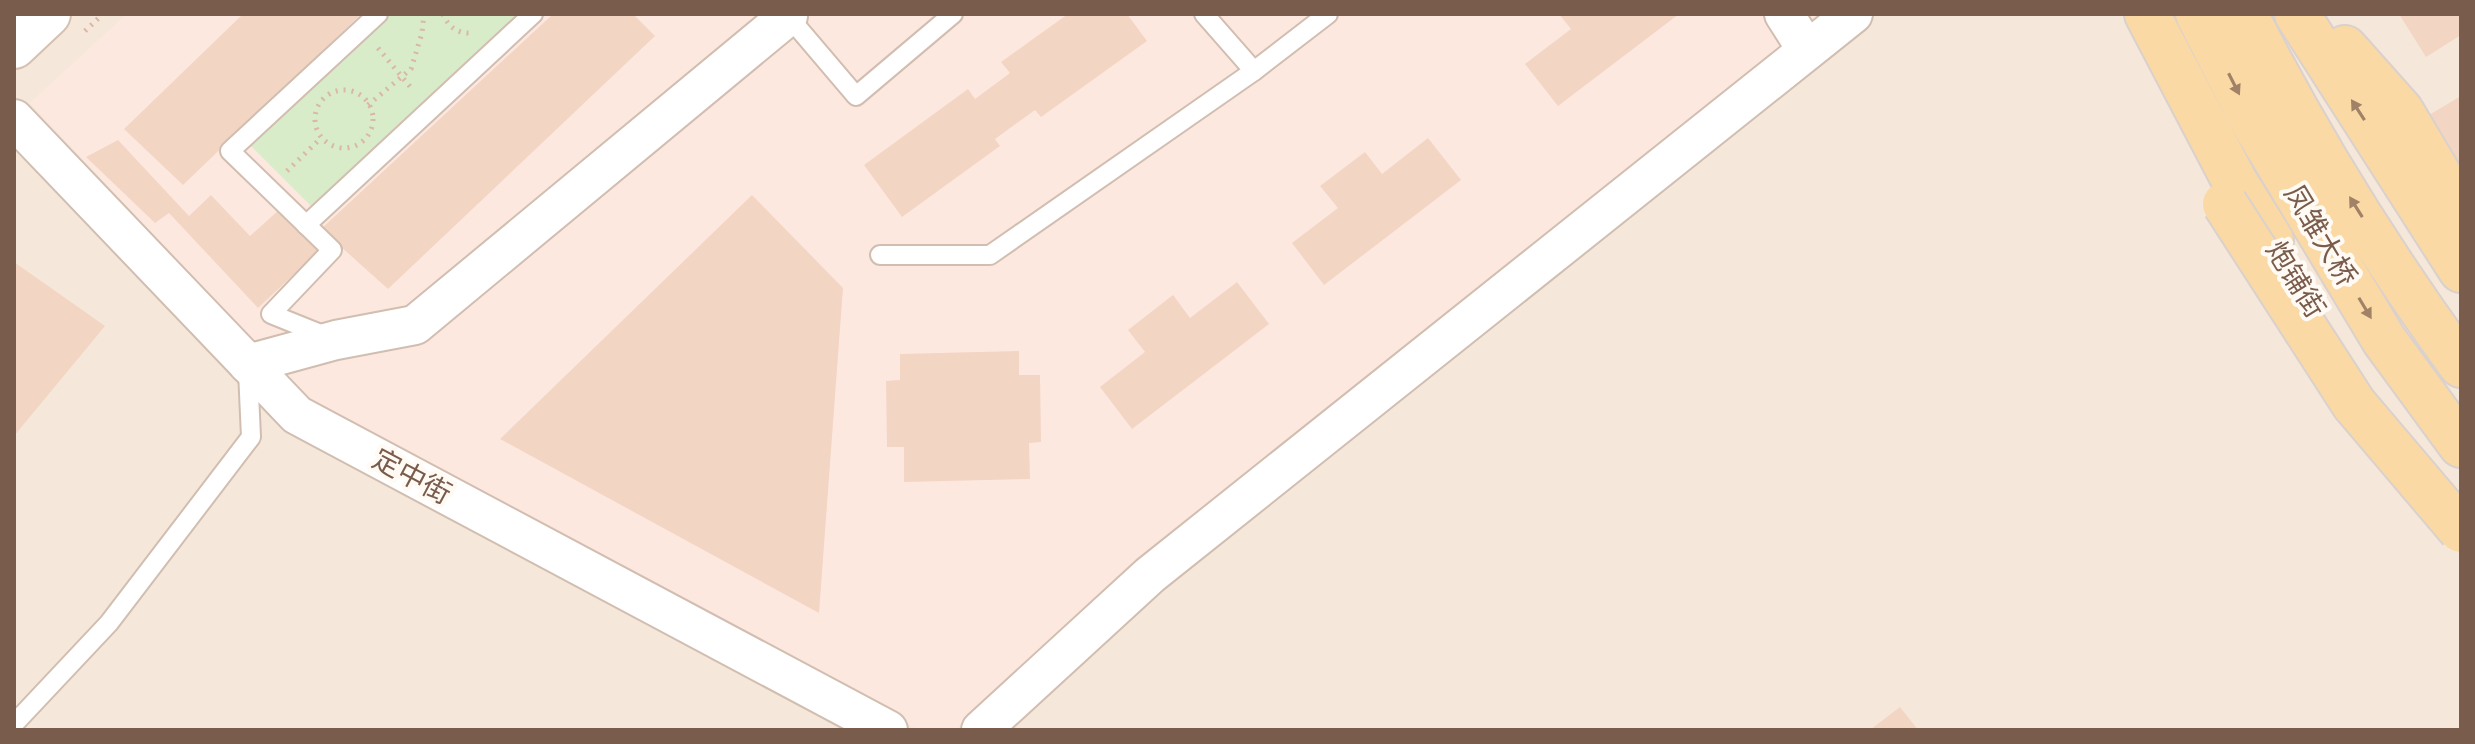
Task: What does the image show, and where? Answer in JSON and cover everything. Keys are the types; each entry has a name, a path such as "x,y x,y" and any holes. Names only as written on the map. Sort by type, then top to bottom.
{"main road":[{"path":"14,46 48,14"},
{"name":"凤雏大桥","path":"2198,14 2252,120 2384,340 2461,445"},
{"name":"凤雏大桥","path":"2245,14 2291,103 2427,318 2461,365"},
{"path":"2297,14 2461,270"},
{"path":"2314,14 2401,111 2461,212"},
{"path":"2148,16 2225,204 2354,404 2461,532"},
{"name":"炮铺街","path":"2148,16 2235,182 2437,503 2461,532"}],"street":[{"path":"1784,14 1807,50"},
{"path":"981,730 1150,575 1853,14"},
{"path":"248,364 336,340 415,325 787,15"},
{"name":"定中街","path":"14,119 297,415 888,730"}],"lane":[{"path":"336,340 271,314 332,250 230,151 378,14"},
{"path":"306,225 533,14"},
{"path":"787,15 856,96 953,14"},
{"path":"1204,14 1254,71"},
{"path":"880,255 990,255 1254,71 1328,14"},
{"path":"14,724 109,623 251,437 248,364"}],"path":[{"path":"368,105 411,69 422,33 424,14"},
{"path":"443,14 452,28 460,33 478,32"},
{"path":"362,29 430,110"},
{"path":"354,92 368,105 372,113 370,132 356,146 337,148 321,138 314,120 320,103 327,96 354,92"},
{"path":"270,189 321,138"}],"shaded area":[{"path":"14,14 2461,14 2461,730 14,730"},
{"path":"127,14 1836,14 954,730 919,730 307,398 30,103"}],"green space":[{"path":"383,14 525,14 312,207 248,143"}],"building":[{"path":"243,14 361,14 183,185 124,129"},
{"path":"553,14 633,14 655,36 388,289 321,229"},
{"path":"1068,14 1127,14 1147,41 1041,117 1035,110 995,139 1000,146 902,217 864,165 968,89 975,99 1010,73 1001,62"},
{"path":"1559,14 1679,14 1558,106 1525,64 1571,29"},
{"path":"2399,14 2461,14 2461,35 2426,57"},
{"path":"2461,96 2461,166 2429,115"},
{"path":"1428,138 1461,180 1324,285 1292,243 1338,208 1320,186 1365,152 1382,174"},
{"path":"118,140 189,216 211,195 250,236 281,208 320,250 258,308 169,213 155,223 86,157"},
{"path":"752,195 843,288 819,613 500,439"},
{"path":"14,262 105,326 14,436"},
{"path":"1237,282 1269,324 1132,429 1100,387 1145,352 1128,330 1173,295 1190,318"},
{"path":"1019,351 1019,375 1040,375 1041,442 1029,443 1030,479 904,482 904,447 887,447 886,381 900,380 900,354"},
{"path":"1900,707 1918,730 1870,730"}]}
